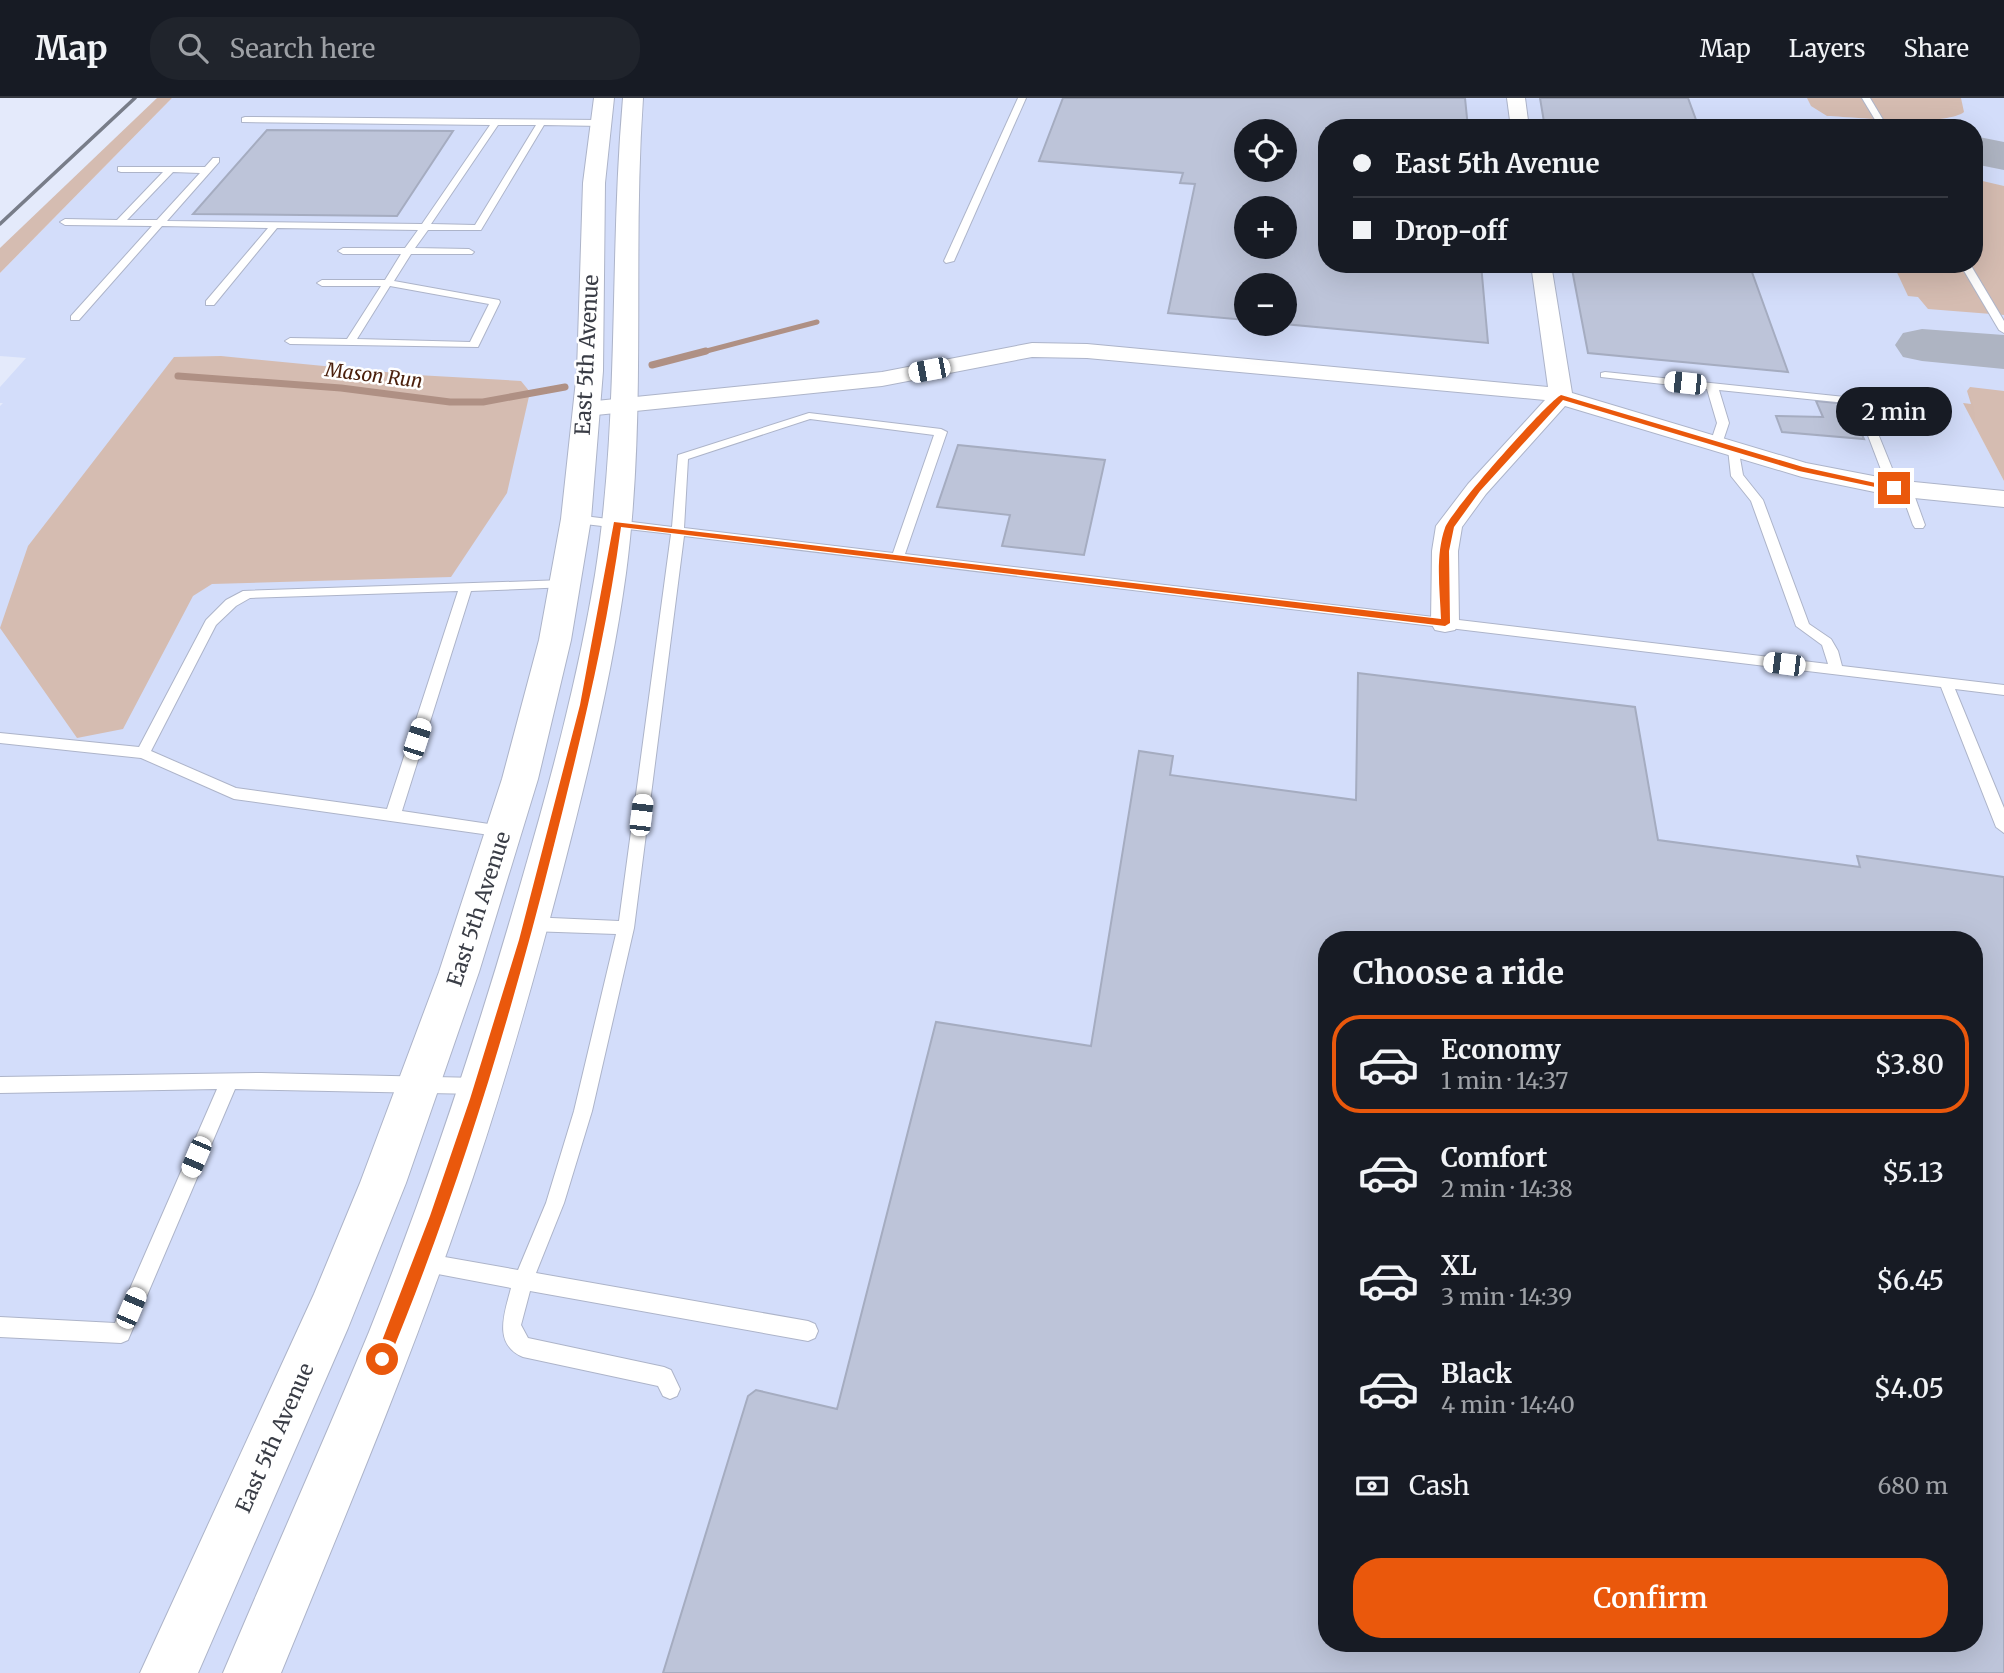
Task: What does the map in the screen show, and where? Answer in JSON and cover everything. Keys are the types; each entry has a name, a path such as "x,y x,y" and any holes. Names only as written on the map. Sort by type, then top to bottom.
{"main road":[{"name":"East 5th Avenue","path":"252,1673 373,1384 481,1086 529,924 585,705 607,594 617,524 605,408 594,183 604,98"},
{"name":"East 5th Avenue","path":"169,1673 331,1311 420,1084 520,779 555,640 576,519 605,408 633,98"}],"street":[{"path":"1516,98 1519,119"},
{"path":"1542,273 1561,397"},
{"path":"605,408 882,379 1032,350 1087,351 1550,394 1802,470 1900,489 2004,499"},
{"path":"1445,623 1445,551 1449,526 1477,489 1561,397"}],"lane":[{"path":"949,261 1022,98"},
{"path":"1867,98 1879,119"},
{"path":"245,120 601,123"},
{"path":"350,342 495,123"},
{"path":"65,222 478,228 541,123"},
{"path":"75,317 216,160"},
{"path":"121,169 207,170"},
{"path":"119,223 170,170"},
{"path":"211,303 274,226"},
{"path":"343,251 469,252"},
{"path":"1970,273 2004,330"},
{"path":"290,341 474,345 495,302 388,283 322,283"},
{"path":"1605,375 1860,401 1919,525"},
{"path":"1712,386 1723,423 1725,446 1737,476 1757,500 1803,626 1823,637 1831,646 1836,670"},
{"path":"670,1389 664,1377 523,1347 515,1339 511,1325 523,1281 555,1203 583,1111 626,928 678,531 682,457 809,416 941,432 898,558"},
{"path":"576,519 2004,691"},
{"path":"143,753 211,623 231,603 248,594 564,584"},
{"path":"393,815 466,587"},
{"path":"1946,683 2004,827"},
{"path":"0,738 143,753 234,793 504,831"},
{"path":"529,924 626,928"},
{"path":"0,1327 121,1334 229,1082"},
{"path":"2,1088 229,1082 481,1086"},
{"path":"419,1262 808,1331"}],"shaded area":[{"path":"157,98 172,98 0,273 0,248"},
{"path":"172,98 2004,98 2004,408 1964,404 2004,481 2004,1673 0,1673 0,406 3,403 0,403 0,387 26,358 0,356 0,273"},
{"path":"1807,98 1961,98 1964,112 1954,117 1938,119 1878,119 1827,116 1811,106"},
{"path":"1983,181 2004,186 2004,315 1928,309 1918,297 1908,296 1897,273 1983,273"},
{"path":"221,356 417,375 521,381 530,392 507,493 451,577 212,584 193,596 123,729 77,738 0,628 28,546 174,357"},
{"path":"1970,387 2004,391 2004,481 1963,403 1971,404 1967,391"}],"building":[{"path":"1063,98 1465,98 1467,119 1318,119 1318,273 1482,273 1488,343 1297,325 1297,273 1234,273 1234,319 1168,313 1195,184 1180,183 1183,173 1039,161"},
{"path":"1540,98 1688,98 1696,119 1544,119"},
{"path":"267,130 453,131 397,216 193,214"},
{"path":"1573,273 1752,273 1788,372 1588,353"},
{"path":"1816,401 1848,404 1864,439 1782,432 1776,416 1823,417"},
{"path":"958,445 1105,460 1084,555 1002,546 1010,515 937,507"},
{"path":"1358,673 1635,707 1658,840 1860,867 1857,856 2004,877 2004,1673 663,1673 748,1396 756,1390 837,1409 936,1022 1091,1046 1139,751 1173,756 1170,775 1356,800"}],"waterway":[{"name":"Mason Run","path":"699,353 817,322"},
{"name":"Mason Run","path":"652,365 706,351"},
{"name":"Mason Run","path":"178,376 341,388 450,402 483,402 565,387"}],"taxiway":[{"path":"1983,152 2004,156"},
{"path":"1922,345 2004,352"}],"railway":[{"path":"0,224 135,98"}],"route":[{"path":"382,1359 437,1216 477,1099 525,940 585,705 607,594 617,524 1445,623 1445,551 1449,526 1477,489 1561,397 1802,470 1894,488"}]}
